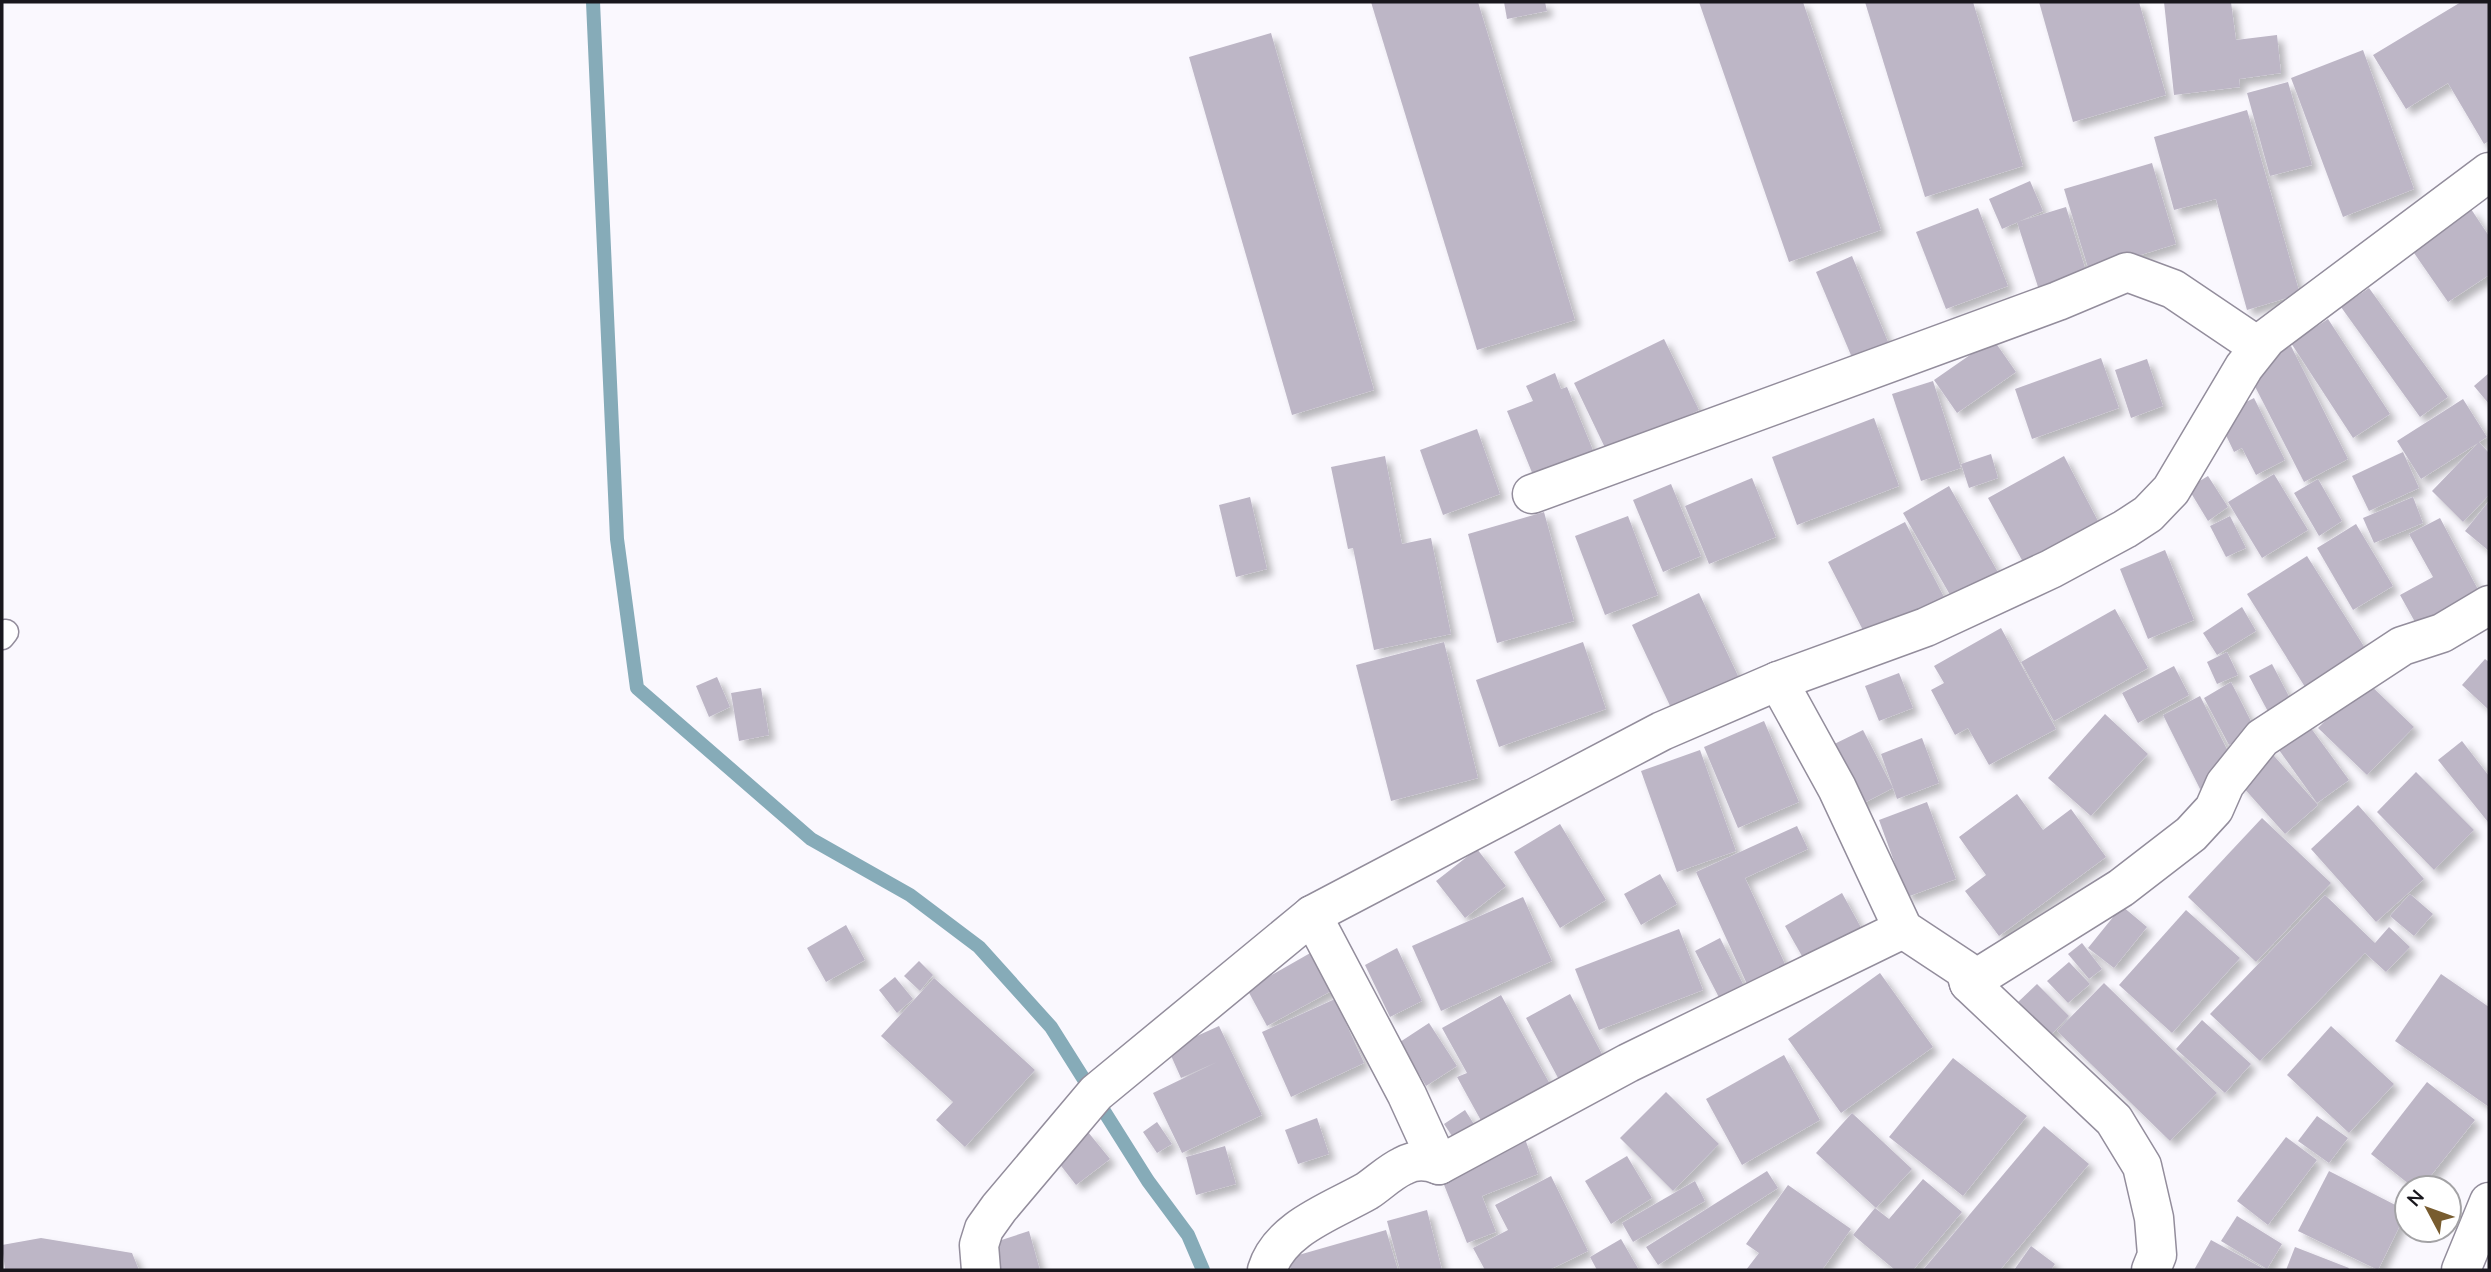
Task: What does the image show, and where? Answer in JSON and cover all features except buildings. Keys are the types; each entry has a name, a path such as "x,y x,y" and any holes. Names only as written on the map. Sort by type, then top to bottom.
{"street":[{"path":"981,1270 979,1245 984,1229 1096,1094 1312,915 1581,771 1662,731 1778,681 1939,621 2051,569 2148,514 2171,490 2223,401 2259,347 2291,319 2489,173"},
{"path":"1532,494 2058,301 2127,272 2173,289 2259,347"},
{"path":"1969,983 2121,888 2191,834 2214,808 2225,784 2262,738 2402,646 2442,633 2489,605"},
{"path":"1778,681 1837,788 1903,929 1965,970 1969,983 2114,1120 2142,1166 2154,1218 2157,1255 2151,1270"},
{"path":"1312,915 1406,1095 1439,1165"},
{"path":"1267,1270 1271,1258 1304,1225 1370,1189 1404,1165 1426,1160 1439,1165 1628,1063 1903,929"},
{"path":"2461,1270 2489,1202"}],"waterway":[{"path":"593,2 617,539 637,688 811,839 910,895 979,947 1051,1027 1148,1181 1188,1235 1203,1270"}]}
